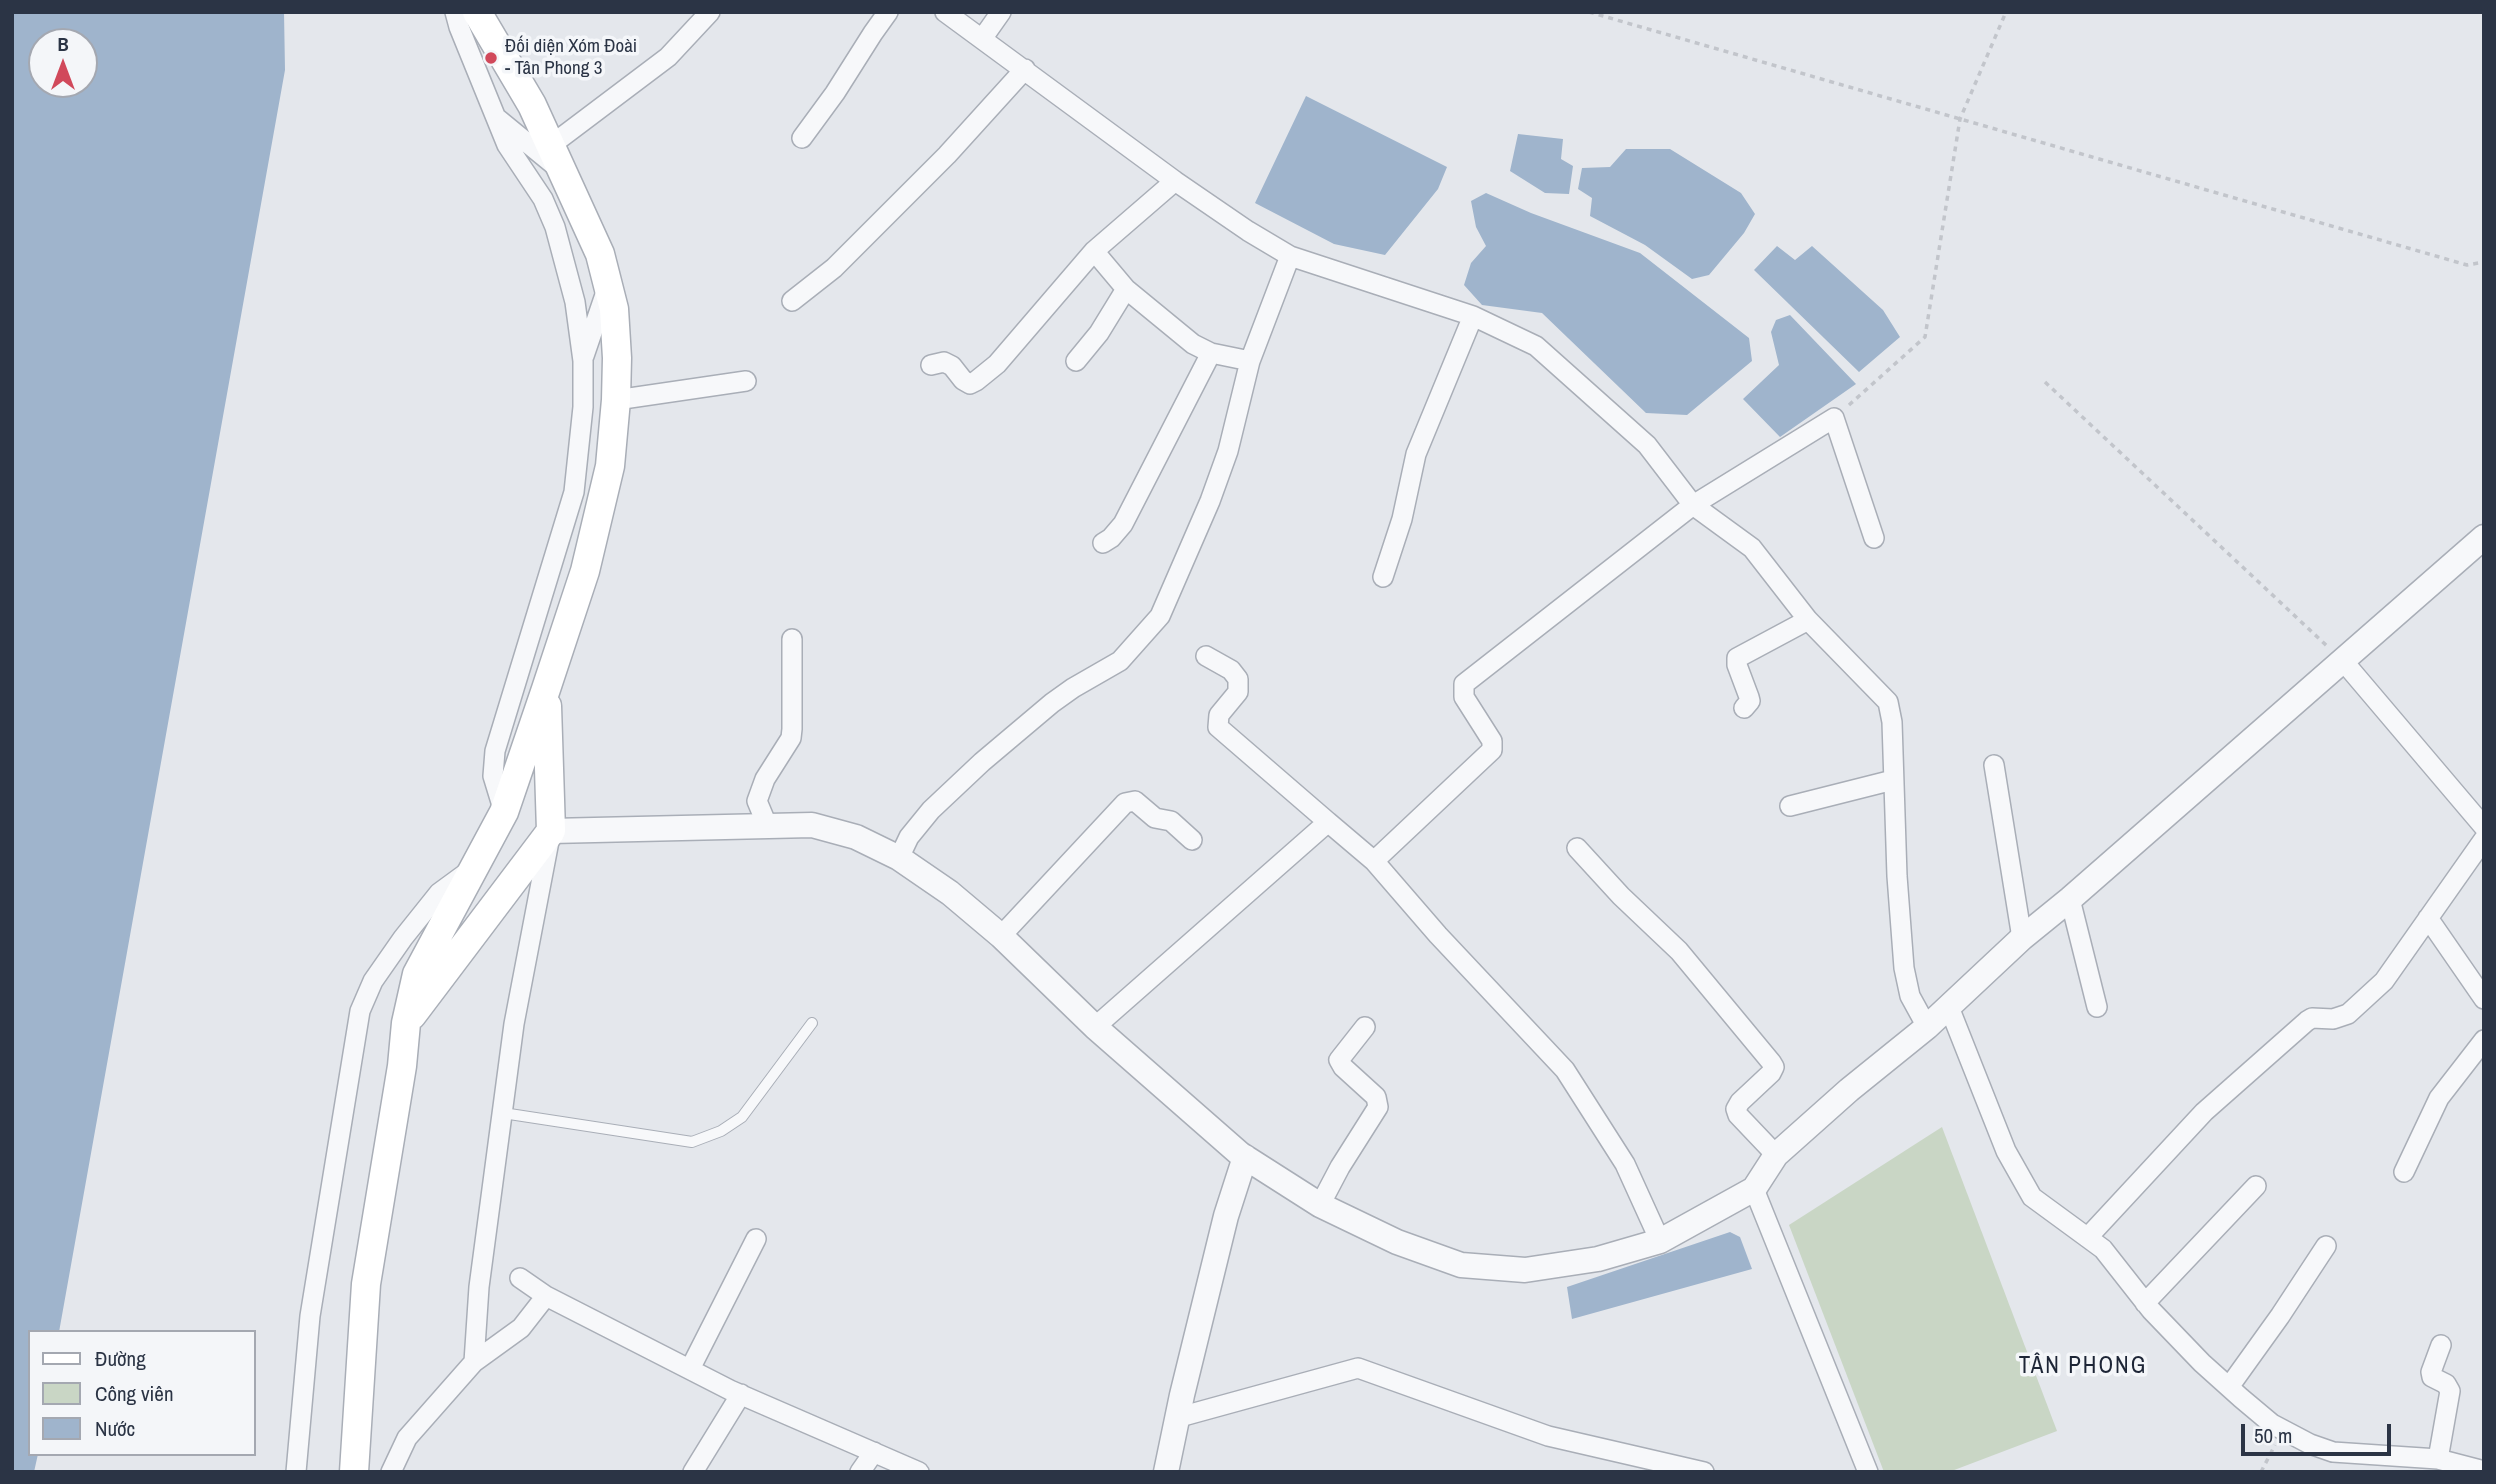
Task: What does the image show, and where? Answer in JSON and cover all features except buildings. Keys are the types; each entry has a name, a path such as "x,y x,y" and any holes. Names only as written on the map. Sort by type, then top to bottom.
{"main road":[{"path":"354,1472 366,1284 402,1066 406,1023 417,974 503,812 546,689 586,571 610,466 616,400 615,321 600,254 532,105 477,12"},
{"path":"406,1023 551,831 546,689"}],"street":[{"path":"455,12 458,27 507,145 543,199 555,227 575,302 583,361 583,407 574,492 495,751 493,776 503,812"},
{"path":"495,116 556,158 668,57 710,12"},
{"path":"802,138 888,12"},
{"path":"945,12 1175,181 1290,256 1473,316 1536,346 1647,445 1693,505 1752,548 1808,620 1888,702 1892,722 1904,968 1910,996 1927,1027"},
{"path":"982,39 1001,12"},
{"path":"792,301 834,268 947,155 1025,69"},
{"path":"931,365 944,362 952,366 963,380 970,384 976,382 997,364 1094,251 1175,181"},
{"path":"1094,251 1126,289 1193,344 1210,353 1250,361"},
{"path":"899,858 909,837 931,810 982,762 1052,703 1119,661 1160,616 1210,501 1228,451 1250,361 1290,256"},
{"path":"583,361 608,286"},
{"path":"1076,361 1099,333 1126,289"},
{"path":"1383,577 1402,519 1416,454 1473,316"},
{"path":"1103,543 1123,524 1210,353"},
{"path":"616,400 746,382"},
{"path":"1374,861 1492,750 1492,741 1464,697 1464,684 1693,505 1834,418 1874,538"},
{"path":"474,1362 480,1287 514,1024 551,831 811,825 856,837 899,858 950,893 1001,936 1094,1027 1245,1157 1320,1205 1397,1242 1461,1265 1525,1270 1598,1259 1660,1241 1754,1189 1776,1155 1849,1090 1927,1027 2022,938 2344,662 2484,537"},
{"path":"1744,708 1749,697 1737,658 1808,620"},
{"path":"767,825 757,801 765,779 791,738 792,639"},
{"path":"1206,656 1231,670 1238,679 1238,692 1219,715 1218,727 1374,861 1438,935 1565,1070 1625,1164 1660,1241"},
{"path":"2344,662 2484,827"},
{"path":"1994,765 2022,938"},
{"path":"1790,806 1893,780"},
{"path":"1001,936 1125,803 1135,801 1154,818 1171,821 1192,840"},
{"path":"1094,1027 1328,822"},
{"path":"2088,1237 2204,1112 2307,1021 2312,1018 2333,1019 2348,1013 2384,981 2484,839"},
{"path":"1577,848 1621,896 1679,951 1771,1062 1774,1067 1772,1073 1740,1102 1736,1109 1738,1115 1776,1155"},
{"path":"296,1472 310,1316 360,1011 373,982 439,893 476,866"},
{"path":"2070,899 2097,1007"},
{"path":"2428,918 2484,999"},
{"path":"1949,1006 2006,1151 2032,1197 2103,1249 2145,1303 2202,1363 2229,1387 2272,1424 2333,1452 2438,1460 2484,1471"},
{"path":"1320,1205 1340,1167 1378,1107 1376,1097 1343,1067 1339,1060 1365,1027"},
{"path":"2404,1172 2439,1098 2484,1040"},
{"path":"1166,1472 1176,1418 1226,1216 1245,1157"},
{"path":"2145,1303 2256,1186"},
{"path":"1754,1189 1868,1472"},
{"path":"690,1369 756,1239"},
{"path":"2229,1387 2326,1246"},
{"path":"520,1278 546,1296 741,1394 919,1472"},
{"path":"391,1472 407,1438 474,1362 521,1328 546,1296"},
{"path":"2438,1460 2450,1391 2446,1384 2432,1377 2431,1372 2441,1345"},
{"path":"1176,1418 1358,1368 1548,1436 1704,1472"},
{"path":"693,1472 741,1394"},
{"path":"860,1472 874,1452"}],"lane":[{"path":"503,1113 692,1142 721,1130 742,1117 811,1023"}],"path":[{"path":"1590,12 2468,265 2484,262"},
{"path":"1834,418 1925,337 1960,119 2006,12"},
{"path":"2045,382 2344,662"},
{"path":"2261,1472 2283,1430"}],"green space":[{"path":"1942,1127 2057,1431 1949,1472 1884,1472 1789,1225"}],"water":[{"path":"12,12 284,12 285,70 59,1330 28,1330 28,1456 38,1456 34,1472 12,1472"},
{"path":"1306,96 1447,167 1438,189 1385,255 1334,244 1255,203"},
{"path":"1518,134 1563,139 1561,159 1573,166 1569,194 1545,193 1510,171"},
{"path":"1626,149 1670,149 1741,193 1755,214 1744,233 1709,275 1692,279 1645,245 1590,216 1592,198 1578,189 1582,168 1610,167"},
{"path":"1486,193 1531,213 1640,253 1749,338 1752,361 1687,415 1646,413 1542,313 1482,305 1464,285 1471,263 1486,246 1476,227 1471,201"},
{"path":"1777,246 1795,260 1812,246 1883,310 1900,337 1859,372 1754,270"},
{"path":"1790,315 1856,384 1780,437 1743,399 1779,365 1771,332 1776,320"},
{"path":"1730,1232 1740,1237 1752,1269 1572,1319 1567,1287"}],"place":[{"name":"Đối diện Xóm Đoài - Tân Phong 3","path":"491,58"}],"district":[{"name":"TÂN PHONG","path":"2083,1367"}]}
